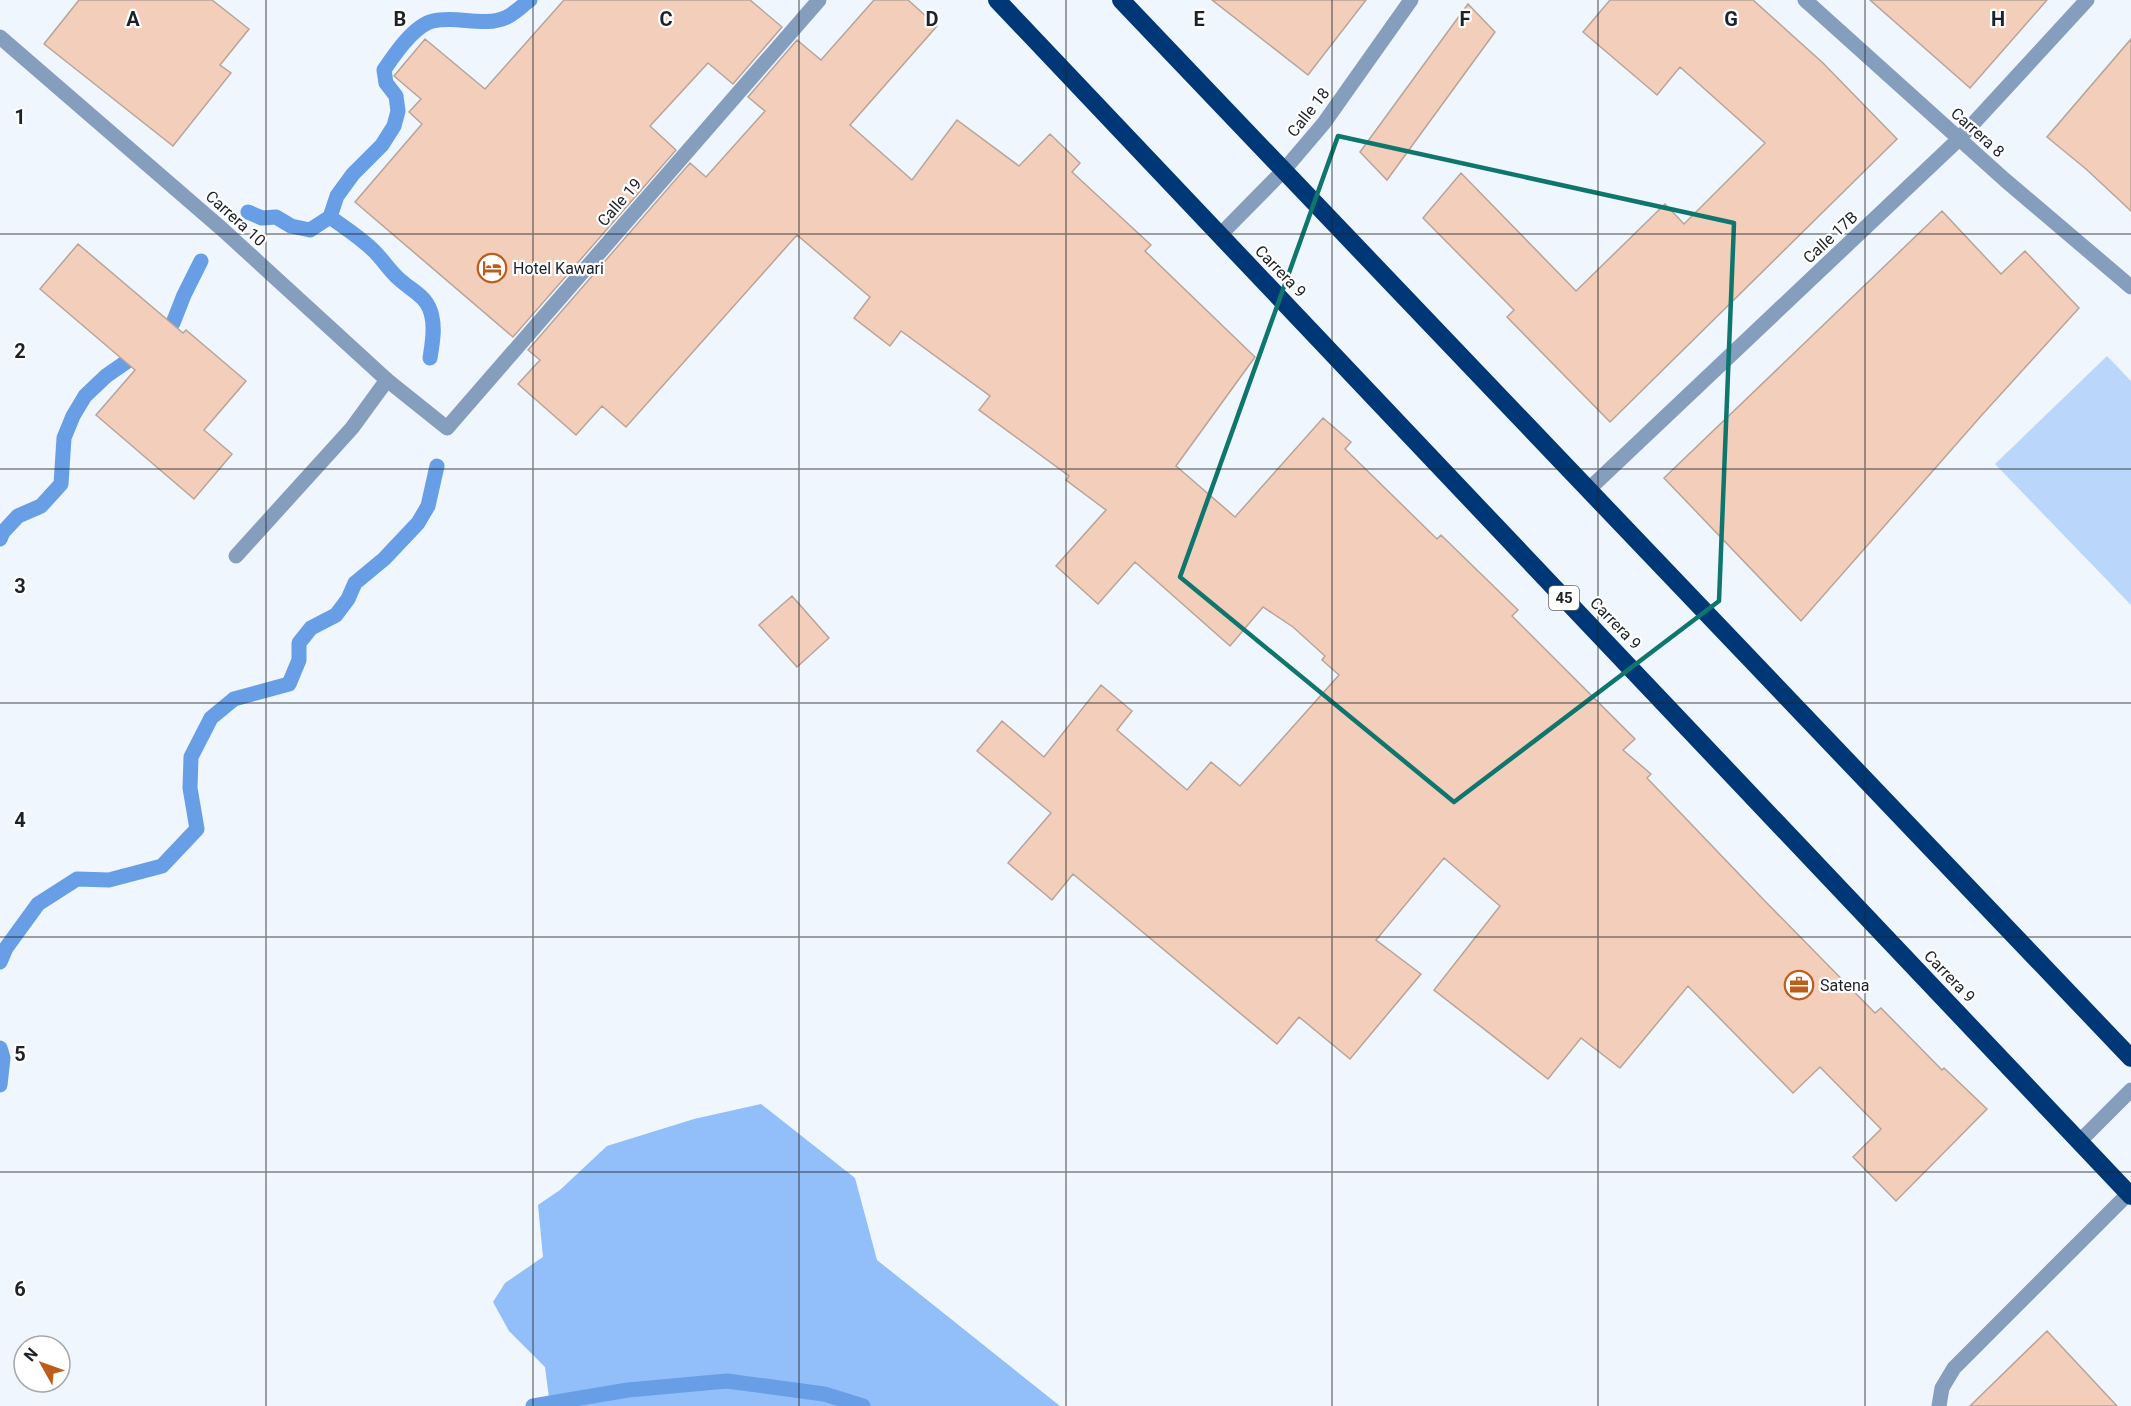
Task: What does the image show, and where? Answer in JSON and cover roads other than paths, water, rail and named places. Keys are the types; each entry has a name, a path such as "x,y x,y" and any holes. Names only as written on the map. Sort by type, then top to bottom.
{"highway":[{"name":"Carrera 9","path":"997,0 2130,1195"},
{"path":"1121,0 2131,1058"}],"street":[{"name":"Calle 19","path":"447,428 819,0"},
{"name":"Calle 18","path":"1220,235 1284,170 1324,123 1411,0"},
{"name":"Carrera 8","path":"1805,0 1959,140 2131,287"},
{"name":"Calle 17B","path":"1588,490 1959,140 2087,0"},
{"name":"Carrera 10","path":"0,37 222,229 387,380 447,428"},
{"path":"236,556 352,428 387,380"},
{"path":"2080,1141 2131,1090"},
{"path":"1939,1406 1942,1388 1954,1368 2130,1195"}],"waterway":[{"path":"248,212 262,218 276,217 291,226 310,230 330,217 337,196 353,174 382,145 394,126 398,111 396,96 386,83 384,70 405,41 419,28 433,21 498,20 507,17 530,0"},
{"path":"330,217 369,246 396,276 427,304 433,327 430,358"},
{"path":"0,539 3,532 18,516 41,506 61,484 64,438 85,396 106,376 152,344 173,323 201,261"},
{"path":"0,962 6,948 38,904 77,879 109,880 162,866 197,829 190,788 191,757 211,718 234,699 289,684 299,660 299,643 311,628 336,615 348,599 355,583 384,559 418,523 428,506 437,466"},
{"path":"0,1048 3,1058 0,1085"},
{"path":"533,1406 628,1390 727,1381 824,1394 863,1406"}],"place":[{"name":"Hotel Kawari","path":"492,268"},
{"name":"Satena","path":"1799,985"}]}
